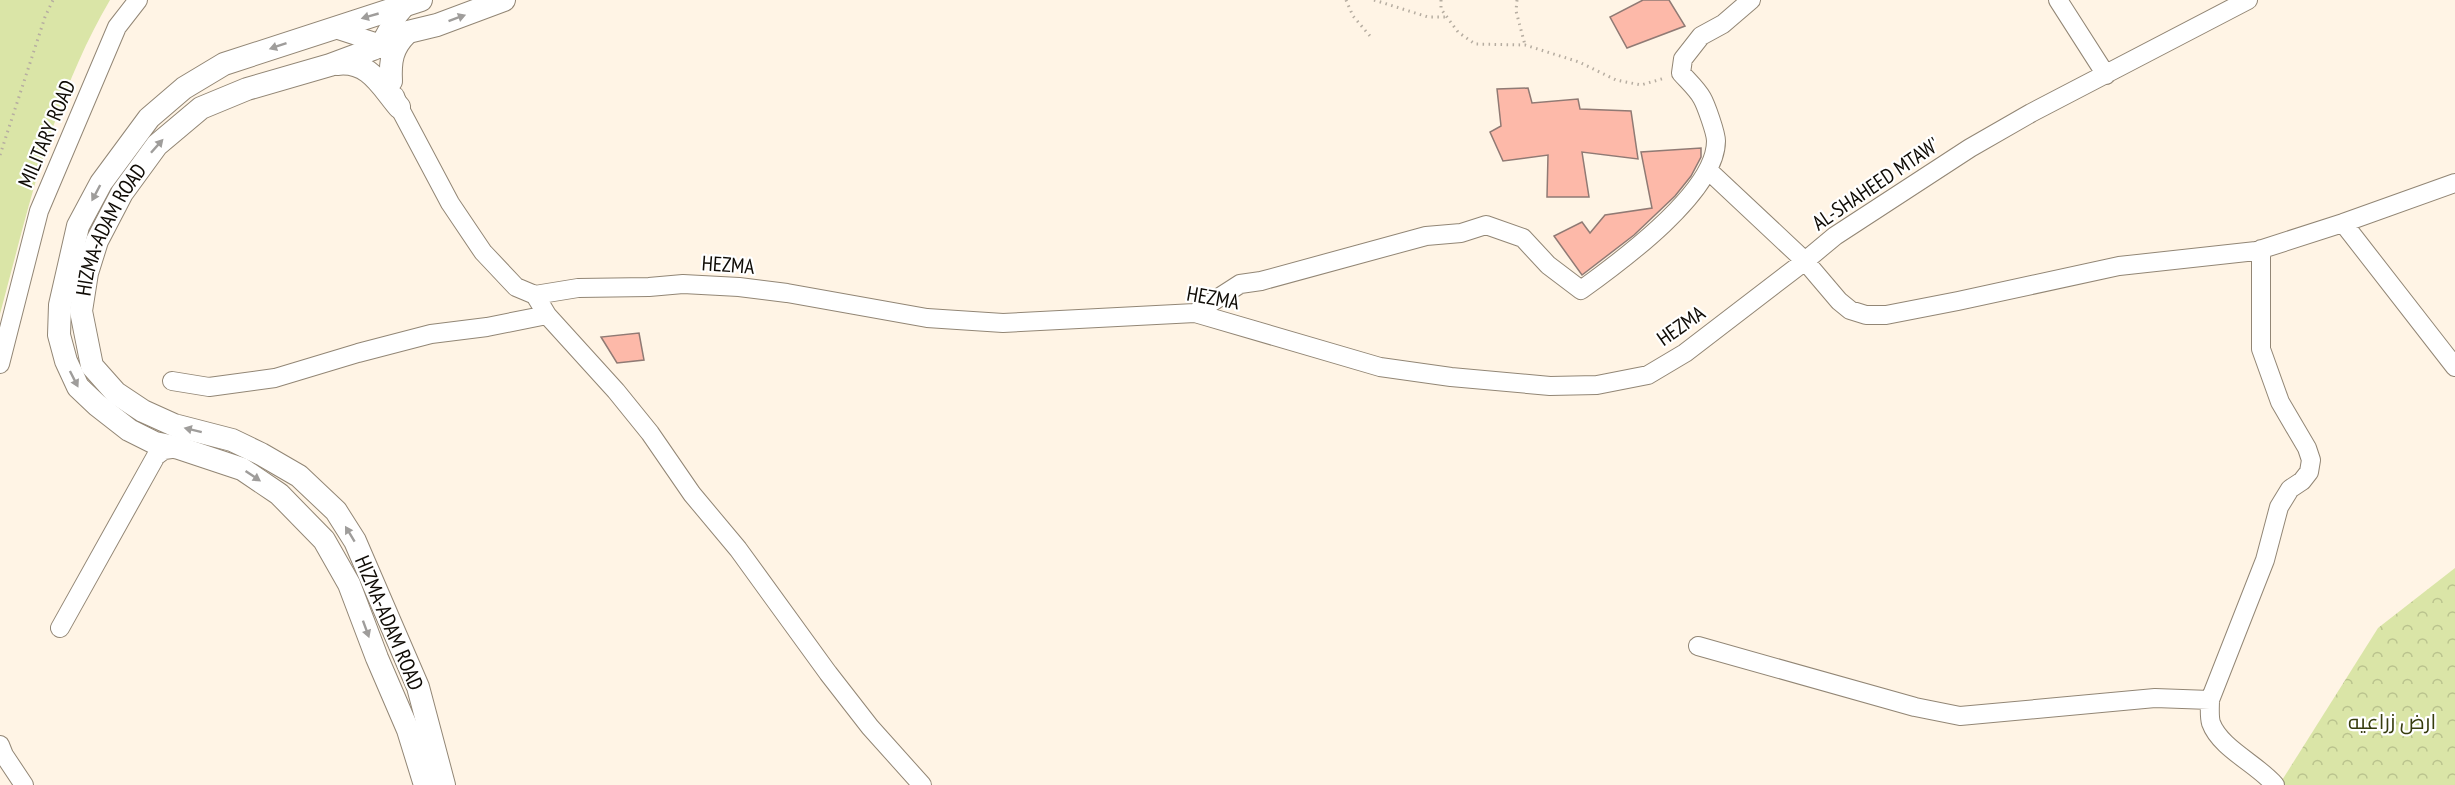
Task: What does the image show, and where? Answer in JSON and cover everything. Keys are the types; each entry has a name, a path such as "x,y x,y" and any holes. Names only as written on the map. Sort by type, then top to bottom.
{"main road":[{"name":"HIZMA-ADAM ROAD","path":"444,785 418,687 355,542 336,511 299,476 261,454 232,440 174,426 143,411 116,393 92,366 81,311 87,273 97,241 122,193 157,145 201,108 247,89 330,65 381,46 408,32 437,25 504,0"},
{"name":"HIZMA-ADAM ROAD","path":"414,3 224,64 184,88 149,118 101,183 78,226 60,305 59,335 66,361 78,387 129,430 155,443 179,448 242,469 279,494 324,540 349,584 408,730 425,785"},
{"path":"391,81 390,62 394,50 408,32"},
{"path":"330,65 349,63 360,65 375,77 399,107"},
{"path":"418,687 457,785"},
{"path":"408,730 410,785"}],"street":[{"name":"MILITARY ROAD","path":"0,364 39,211 117,27 138,0"},
{"path":"1195,314 1240,284 1262,281 1426,236 1461,233 1486,225 1522,238 1548,265 1581,290 1624,259 1676,211 1709,171 1716,140 1702,98 1681,73 1683,59 1701,36 1723,24 1751,0"},
{"path":"2058,0 2106,75"},
{"name":"AL-SHAHEED MTAW'","path":"1709,171 1805,261 1834,236 1970,148 2248,0"},
{"path":"414,3 385,35 381,46 399,107 450,203 483,252 516,287 536,295 547,315 650,432 693,494 738,549 828,673 870,727 922,785"},
{"path":"332,28 381,46"},
{"path":"1805,261 1824,286 1850,310 1866,315 1886,315 2120,266 2261,249 2455,183"},
{"path":"2343,223 2455,367"},
{"path":"2261,249 2261,349 2280,402 2307,448 2311,460 2309,472 2302,481 2290,489 2279,507 2265,560 2210,700 2210,722 2217,734 2264,772 2275,785"},
{"name":"HEZMA","path":"536,295 578,288 683,284 739,287 787,293 927,318 1003,323 1195,314 1380,367 1451,377 1550,386 1597,385 1647,375 1685,353 1805,261"},
{"path":"172,381 208,387 275,378 431,334 487,327 547,315"},
{"path":"129,430 141,440 149,453 149,467"},
{"path":"60,628 156,456 164,450 179,448"},
{"path":"1698,646 1915,707 1960,716 2155,698 2210,700"},
{"path":"0,745 24,785"}],"path":[{"path":"0,155 45,17 53,0"},
{"path":"1346,0 1353,16 1370,36"},
{"path":"1374,0 1428,17 1448,17"},
{"path":"1441,0 1441,9 1458,32 1475,44 1525,45 1579,62 1616,80 1641,86 1681,73"},
{"path":"1516,0 1516,11 1525,45"}],"green space":[{"path":"0,0 110,0 73,75 44,153 0,314"},
{"name":"ارض زراعيه","path":"2455,568 2455,785 2279,785 2378,628"}],"building":[{"path":"1643,0 1669,0 1685,26 1627,48 1610,17"},
{"path":"1528,88 1532,103 1578,99 1580,109 1631,111 1638,159 1582,152 1589,197 1547,197 1548,155 1503,161 1490,132 1501,126 1497,89"},
{"path":"1701,148 1701,157 1691,176 1675,196 1634,235 1582,275 1554,236 1582,222 1590,233 1605,215 1652,208 1641,152"},
{"path":"639,333 644,360 617,363 601,337"}]}
